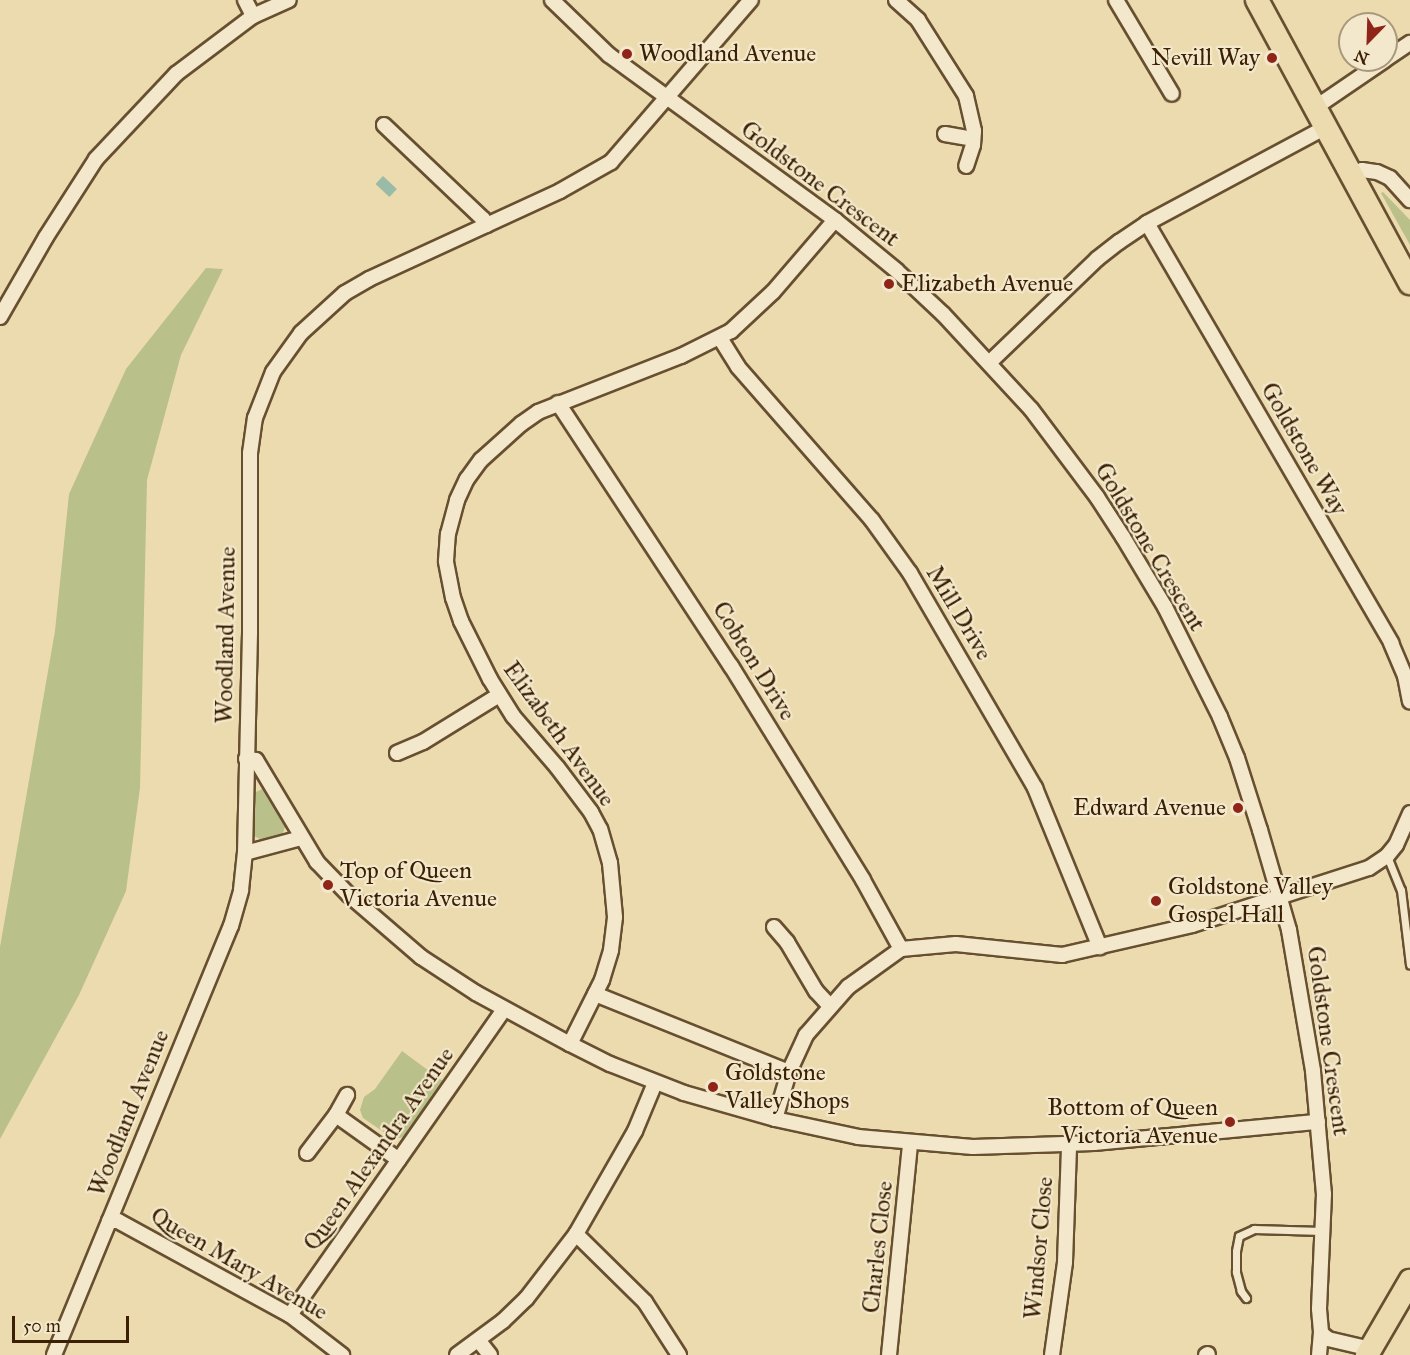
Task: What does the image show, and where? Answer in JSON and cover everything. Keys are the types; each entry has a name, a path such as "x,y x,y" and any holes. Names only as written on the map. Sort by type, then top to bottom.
{"main road":[{"path":"1257,0 1410,283"},
{"path":"1369,1352 1410,1281"}],"street":[{"path":"245,0 253,16"},
{"path":"0,317 46,237 96,159 176,74 253,16 289,0"},
{"name":"Goldstone Crescent","path":"552,0 609,56 835,220 897,271 990,362 1031,409 1097,497 1165,607 1237,758 1280,896 1311,1059 1318,1122 1324,1194 1319,1355"},
{"name":"Woodland Avenue","path":"54,1355 231,926 241,890 245,854 250,633 250,453 255,418 266,386 291,345 333,302 369,279 600,170 623,150 751,0"},
{"path":"896,0 918,20 961,86 970,106 973,139 966,166"},
{"path":"1116,0 1172,94"},
{"path":"990,362 1102,255 1147,223 1321,117 1372,72"},
{"path":"384,125 486,225"},
{"path":"945,134 973,139"},
{"path":"1353,174 1362,170 1377,172 1390,178 1410,200"},
{"name":"Elizabeth Avenue","path":"570,1044 596,994 611,950 615,916 613,881 606,846 591,812 557,766 513,716 473,648 453,598 446,561 448,534 457,500 476,466 521,424 558,403 681,356 720,338 744,321 773,292 835,220"},
{"name":"Goldstone Way","path":"1147,223 1391,643 1405,676 1410,702"},
{"name":"Mill Drive","path":"720,338 738,367 872,520 910,573 1035,788 1100,948"},
{"name":"Cobton Drive","path":"558,403 731,666 863,880 901,949"},
{"path":"397,753 423,742 499,695"},
{"path":"246,759 256,760 317,862 342,889 412,950 449,976 504,1009 570,1044 655,1083 775,1119 858,1137 910,1144 973,1147 1069,1145 1318,1122"},
{"path":"775,1119 789,1072 806,1035 848,987 901,949 956,945 1062,955 1100,948 1234,913 1369,868 1387,856 1403,834 1410,813"},
{"path":"245,854 301,838"},
{"path":"774,927 787,942 816,991 830,1006"},
{"path":"596,994 789,1072"},
{"name":"Queen Alexandra Avenue","path":"290,1315 504,1009"},
{"path":"458,1355 479,1341 526,1299 576,1234 635,1131 655,1083"},
{"path":"307,1153 336,1115 347,1095"},
{"path":"336,1115 399,1160"},
{"name":"Charles Close","path":"889,1355 910,1144"},
{"name":"Windsor Close","path":"1052,1355 1065,1262 1069,1145"},
{"name":"Queen Mary Avenue","path":"109,1221 118,1221 290,1315 342,1355"},
{"path":"576,1234 645,1302 679,1355"},
{"path":"1321,1333 1328,1339 1369,1352"},
{"path":"479,1341 490,1355"}],"lane":[{"path":"1387,856 1401,890 1410,964"},
{"path":"1246,1298 1241,1291 1236,1272 1236,1241 1239,1236 1254,1229 1322,1231"}],"green space":[{"path":"1383,192 1410,220 1410,245 1381,193"},
{"path":"206,268 223,269 181,355 147,480 140,788 126,891 79,995 0,1139 0,947 55,631 69,494 126,369"},
{"path":"262,789 285,827 281,838 264,841 254,836 253,797"},
{"path":"402,1051 444,1082 404,1137 394,1139 363,1118 360,1110 364,1097 375,1089"}],"shaded area":[{"path":"383,176 397,189 389,197 375,184"}],"place":[{"name":"Woodland Avenue","path":"627,54"},
{"name":"Nevill Way","path":"1272,58"},
{"name":"Elizabeth Avenue","path":"889,284"},
{"name":"Edward Avenue","path":"1238,808"},
{"name":"Top of Queen Victoria Avenue","path":"328,885"},
{"name":"Goldstone Valley Gospel Hall","path":"1156,901"},
{"name":"Goldstone Valley Shops","path":"713,1087"},
{"name":"Bottom of Queen Victoria Avenue","path":"1230,1122"}]}
